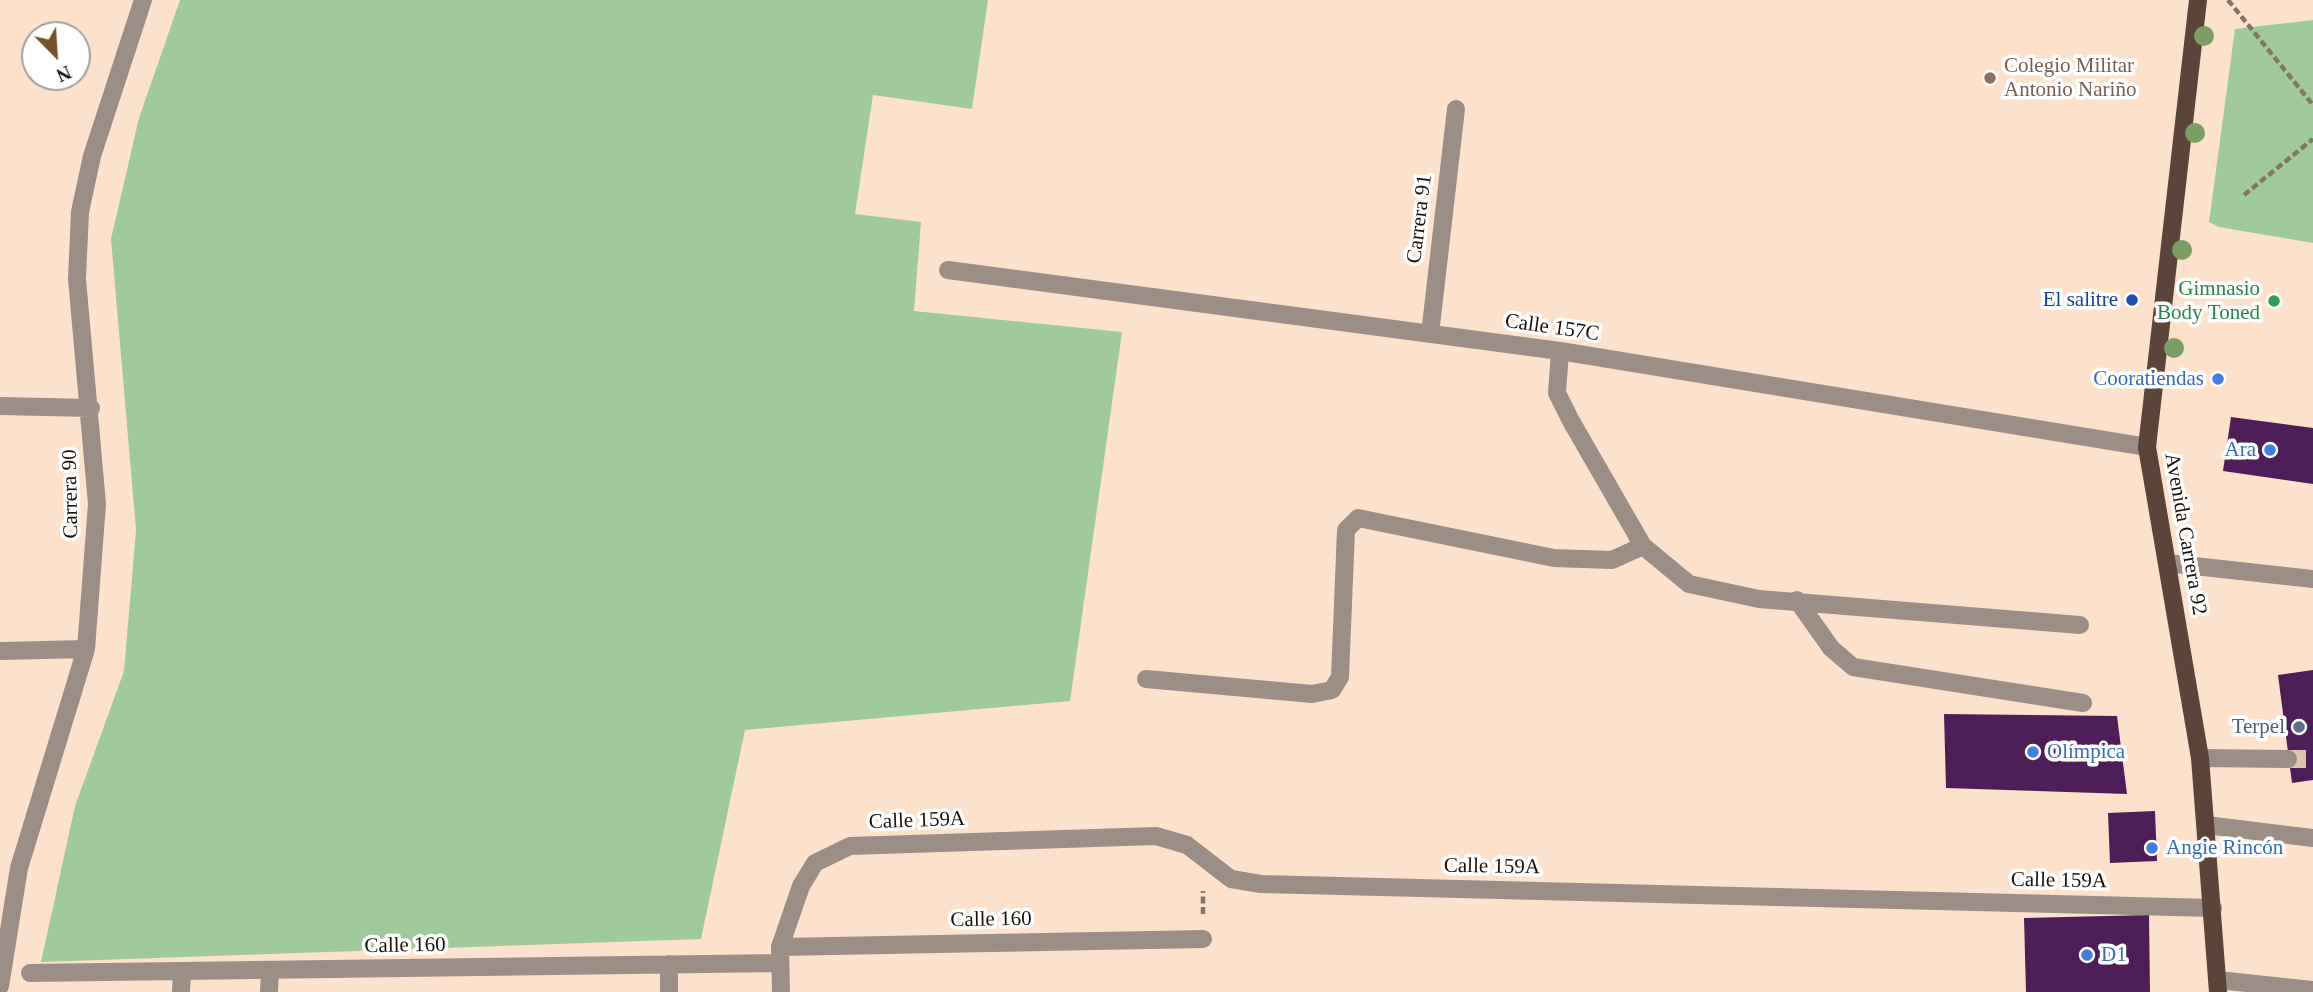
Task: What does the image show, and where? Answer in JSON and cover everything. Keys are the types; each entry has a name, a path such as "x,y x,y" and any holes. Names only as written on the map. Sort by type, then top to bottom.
{"main road":[{"name":"Avenida Carrera 92","path":"2198,0 2147,447 2200,758 2218,986"}],"street":[{"name":"Carrera 90","path":"0,986 19,868 86,649 97,504 78,279 79,212 92,156 143,0"},
{"name":"Carrera 91","path":"1430,334 1456,109"},
{"name":"Calle 157C","path":"948,270 1560,351 2147,447"},
{"path":"1560,351 1557,393 1643,546 1689,584 1759,599 2080,625"},
{"path":"0,406 91,408"},
{"path":"1146,679 1312,694 1332,690 1340,677 1346,530 1358,518 1555,558 1612,560 1643,546"},
{"path":"2167,563 2313,579"},
{"path":"1797,600 1831,648 1853,667 2083,703"},
{"path":"0,651 86,649"},
{"path":"2200,758 2288,759"},
{"path":"2206,825 2313,838"},
{"name":"Calle 159A","path":"780,955 801,886 815,863 850,846 1156,836 1186,845 1231,879 1261,884 2213,908"},
{"name":"Calle 160","path":"30,973 669,964 780,955 1203,939"},
{"path":"780,955 781,992"},
{"path":"669,964 669,992"},
{"path":"181,992 182,971"},
{"path":"269,992 270,971"},
{"path":"2218,986 2313,990"}],"path":[{"path":"2228,0 2313,105"},
{"path":"2244,195 2313,139"},
{"path":"1203,858 1203,939"}],"green space":[{"path":"180,0 988,0 972,109 873,95 855,214 921,222 914,311 1122,332 1070,701 745,730 701,939 41,962 75,806 124,671 136,530 111,239 139,118"},
{"path":"2313,20 2313,243 2219,227 2209,222 2235,29"}],"building":[{"name":"Ara","path":"2231,417 2313,428 2313,484 2223,471"},
{"name":"Terpel","path":"2313,670 2313,780 2292,783 2278,675"},
{"name":"Olímpica","path":"1944,714 2117,716 2127,794 1946,788"},
{"path":"2155,811 2157,861 2110,863 2108,813"},
{"name":"D1","path":"2149,915 2150,992 2026,992 2024,918"}],"tunnel":[{"path":"2288,759 2313,759"}],"place":[{"name":"Colegio Militar Antonio Nariño","path":"1990,78"},
{"name":"El salitre","path":"2132,300"},
{"name":"Gimnasio Body Toned","path":"2274,301"},
{"name":"Cooratiendas","path":"2218,379"},
{"name":"Ara","path":"2270,450"},
{"name":"Terpel","path":"2299,727"},
{"name":"Olímpica","path":"2033,752"},
{"name":"Angie Rincón","path":"2152,848"},
{"name":"D1","path":"2087,955"}]}
